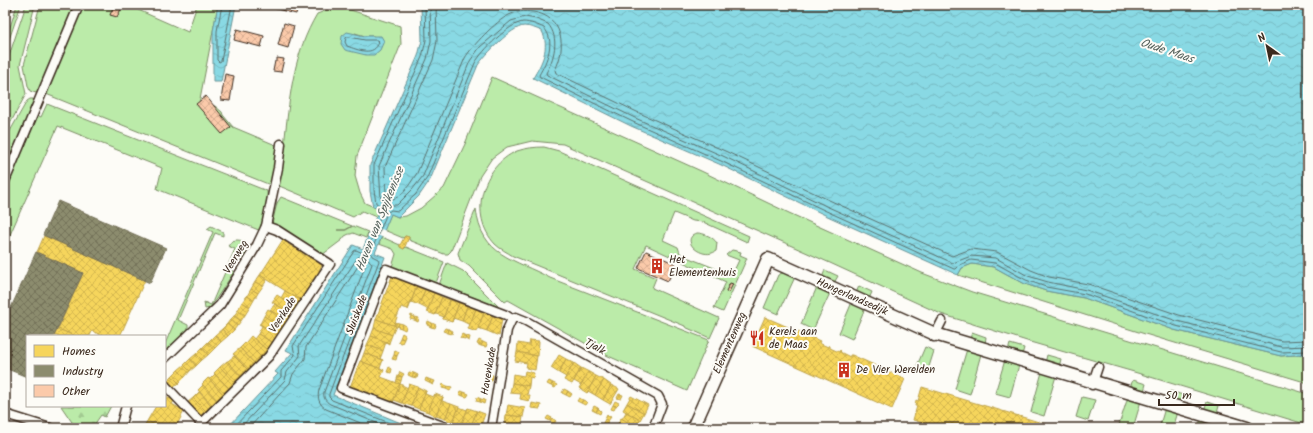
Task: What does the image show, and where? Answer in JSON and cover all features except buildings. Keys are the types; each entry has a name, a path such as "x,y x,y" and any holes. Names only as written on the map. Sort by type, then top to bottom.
{"street":[{"path":"5,181 79,5"},
{"name":"Veerweg","path":"166,357 220,305 257,245 266,226 278,168 281,144"},
{"name":"Veerkade","path":"200,426 270,356 330,264 277,230 266,226"},
{"name":"Hongerlandsedijk","path":"768,259 934,336 1093,384 1247,428"},
{"name":"Elementenweg","path":"694,428 768,259"},
{"name":"Sluiskade","path":"448,428 341,388 386,269 506,315 512,319"},
{"name":"Tjalk","path":"512,319 516,317 526,321 658,396 662,404 653,428"},
{"name":"Havenkade","path":"490,428 507,330 512,319"},
{"path":"934,336 942,321"},
{"path":"1093,384 1098,367"},
{"path":"166,386 200,426"},
{"path":"120,428 126,407"},
{"path":"5,414 50,428"}],"green space":[{"path":"17,5 21,5 5,51 5,43"},
{"path":"26,5 35,5 20,65 26,94 5,133 5,68"},
{"path":"40,5 75,5 38,92 36,93 30,91 24,65"},
{"path":"82,5 127,5 188,32 197,5 218,5 199,104 215,106 222,112 233,127 278,146 272,183 268,184 46,94"},
{"path":"338,6 400,26 401,44 357,156 355,176 360,193 365,203 379,209 376,217 362,211 353,217 277,185 282,162 294,74 303,43 317,14","holes":["355,33 365,36 374,36 366,55"]},
{"path":"492,77 922,273 972,292 1308,394 1308,425 941,314 563,144 532,141 507,147 492,158 480,176 451,251 448,254 444,254 409,240 409,237 405,236 403,238 384,230 391,214 398,217 406,216 421,208 444,188 465,144"},
{"path":"33,99 34,101 5,170 5,140 27,101"},
{"path":"47,104 267,191 268,206 261,231 157,189 162,168 58,126 5,246 5,187 35,114 41,117"},
{"path":"544,147 559,151 749,236 747,242 703,222 693,221 674,213 663,240 678,247 680,253 684,256 732,275 739,260 726,255 732,250 741,252 740,255 747,258 723,312 714,308 726,282 646,245 635,269 656,278 652,288 719,318 710,338 685,326 513,256 495,244 487,232 482,219 481,206 483,192 488,179 495,168 505,158 517,151"},
{"path":"281,197 352,226 345,230 353,226 368,232 366,238 353,233 349,234 322,255 272,224 277,203"},
{"path":"476,209 479,225 485,237 492,246 502,254 550,278 709,340 687,391 606,355 508,300 505,302 469,266 460,260 458,253"},
{"path":"211,226 223,232 223,236 215,233 178,320 188,325 188,330 166,350 166,342 213,232 207,229"},
{"path":"697,233 713,239 717,243 716,251 705,253 699,252 694,248 690,240 692,236"},
{"path":"382,237 400,245 400,247 404,249 406,247 444,262 436,283 392,267 396,254 393,249 379,244"},
{"path":"236,240 247,244 248,250 242,260 238,259 231,270 234,272 210,308 205,309 204,302 211,305 235,249 228,246 232,241"},
{"path":"447,263 463,271 499,307 439,285"},
{"path":"972,264 994,267 1025,284 1046,291 1084,298 1174,330 1281,356 1308,354 1308,383 1145,334 958,275 962,268"},
{"path":"825,270 838,276 834,283 822,278"},
{"path":"787,273 795,277 778,314 764,308 778,275"},
{"path":"859,286 872,292 869,299 856,293"},
{"path":"817,287 830,293 813,330 801,324"},
{"path":"852,302 865,308 852,339 839,333"},
{"path":"972,332 986,337 985,344 970,339"},
{"path":"1010,344 1024,348 1022,355 1008,351"},
{"path":"925,347 934,351 927,373 916,368"},
{"path":"967,349 981,354 970,394 955,389"},
{"path":"1047,355 1061,359 1059,367 1045,363"},
{"path":"1005,360 1019,365 1010,397 995,393"},
{"path":"1042,372 1056,376 1044,416 1031,412"},
{"path":"1133,380 1146,384 1144,391 1130,387"},
{"path":"1170,391 1183,395 1180,402 1167,399"},
{"path":"1082,397 1095,400 1088,421 1076,417"},
{"path":"1128,397 1141,401 1133,428 1118,428"},
{"path":"1207,402 1219,406 1217,413 1204,410"},
{"path":"62,407 110,407 105,417 101,415 94,425 96,428 76,428"},
{"path":"1165,408 1178,412 1173,428 1159,428"},
{"path":"1201,419 1215,423 1213,428 1198,428"}],"water":[{"path":"218,5 236,5 221,82 213,82 213,31"},
{"path":"421,5 1308,5 1308,354 1281,356 1174,330 1084,298 1046,291 1025,284 994,267 972,264 962,268 958,275 823,214 719,164 631,126 533,78 544,55 544,37 542,31 524,26 512,31 506,36 478,65 430,180 419,196 398,217 391,214 375,253 385,257 333,395 413,428 227,428 278,374 275,372 292,353 286,350 353,245 363,249 379,209 373,207 370,191 370,165 418,56 422,40"},
{"path":"347,32 365,36 381,36 384,41 380,50 374,55 366,55 345,50 341,44 342,36"}],"pier":[{"path":"371,225 386,231 384,238 368,231"}],"place":[{"name":"Het Elementenhuis","path":"657,266"},
{"name":"Kerels aan de Maas","path":"757,338"},
{"name":"De Vier Werelden","path":"844,370"}],"water label":[{"name":"Oude Maas","path":"1167,51"},
{"name":"Haven van Spijkenisse","path":"380,219"}]}
